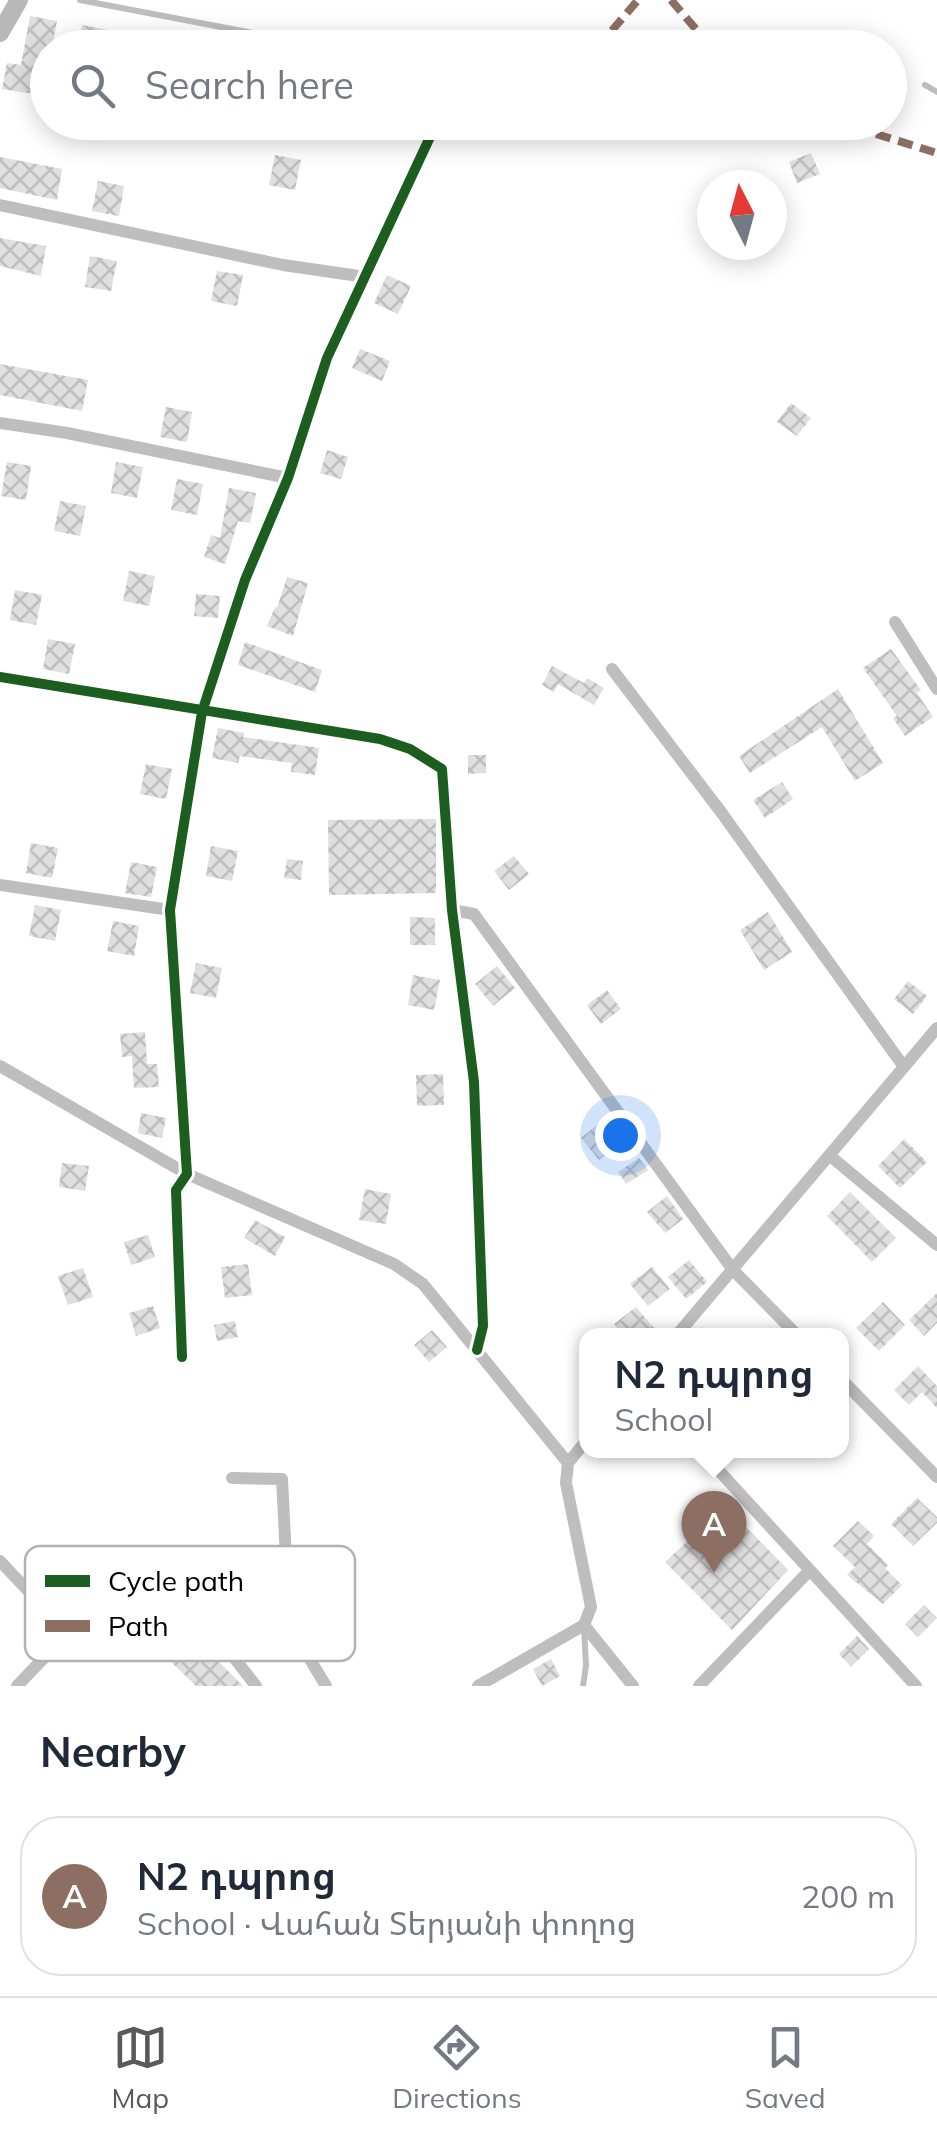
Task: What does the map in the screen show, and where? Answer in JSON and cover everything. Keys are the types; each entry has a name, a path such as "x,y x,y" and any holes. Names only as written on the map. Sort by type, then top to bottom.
{"street":[{"path":"0,33 19,0"},
{"path":"182,1357 176,1190 187,1174 170,910 202,712 245,580 288,478 328,358 429,140"},
{"path":"0,206 282,266 366,277"},
{"path":"0,423 288,478"},
{"path":"895,622 937,688"},
{"path":"612,669 721,812 904,1068"},
{"path":"0,676 380,740 410,749 442,770 452,910 474,1082 484,1326 477,1350"},
{"path":"0,885 170,910"},
{"path":"452,910 474,914 733,1270 790,1328"},
{"path":"683,1328 937,1028"},
{"path":"0,1066 187,1174 394,1264 423,1284 568,1464"},
{"path":"829,1154 937,1246"},
{"path":"849,1387 937,1477"},
{"path":"478,1686 584,1625 591,1606 566,1482 568,1464 579,1450"},
{"path":"707,1458 910,1684"},
{"path":"232,1478 282,1479 285,1546"},
{"path":"0,1561 25,1587"},
{"path":"699,1686 810,1570"},
{"path":"584,1625 633,1686"},
{"path":"17,1686 41,1661"},
{"path":"236,1661 256,1686"},
{"path":"311,1661 326,1686"}],"lane":[{"path":"80,0 237,30"},
{"path":"925,85 937,92"},
{"path":"583,1686 584,1625"}],"building":[{"path":"30,16 57,21 55,30 30,30 30,93 2,89 7,63 21,65"},
{"path":"82,25 108,30 81,30"},
{"path":"811,153 820,174 797,183 789,162"},
{"path":"275,155 301,160 295,190 269,185"},
{"path":"0,157 62,169 57,200 0,188"},
{"path":"98,181 124,186 119,216 92,211"},
{"path":"0,238 46,246 41,276 0,266"},
{"path":"90,256 117,261 111,291 85,287"},
{"path":"217,271 243,275 237,306 211,301"},
{"path":"387,275 411,286 398,314 374,303"},
{"path":"360,349 390,361 382,381 352,368"},
{"path":"0,364 88,380 82,411 0,395"},
{"path":"791,403 811,418 797,436 777,422"},
{"path":"166,407 192,412 187,442 160,437"},
{"path":"327,450 348,457 341,479 320,473"},
{"path":"7,462 31,466 26,500 1,496"},
{"path":"116,462 143,467 137,498 111,493"},
{"path":"177,479 203,484 197,515 171,510"},
{"path":"229,488 256,493 250,523 238,521 225,564 204,557 211,535 220,538"},
{"path":"60,501 86,506 80,536 54,531"},
{"path":"129,571 155,576 149,606 123,601"},
{"path":"287,577 308,583 293,636 267,626"},
{"path":"15,590 42,595 36,625 10,620"},
{"path":"196,594 220,596 218,618 194,616"},
{"path":"48,639 75,644 69,674 43,669"},
{"path":"245,642 322,670 315,692 238,665"},
{"path":"891,649 921,690 917,693 933,717 905,736 893,718 897,716 863,668"},
{"path":"552,666 584,683 587,678 604,688 594,705 558,684 554,692 542,685"},
{"path":"838,689 883,763 855,781 822,727 750,773 739,756"},
{"path":"218,728 244,733 243,737 319,748 315,775 291,772 292,763 240,756 238,763 212,758"},
{"path":"468,755 486,755 486,773 468,774"},
{"path":"146,764 172,769 166,799 140,794"},
{"path":"782,782 793,799 765,818 753,800"},
{"path":"436,819 436,893 329,895 328,820"},
{"path":"31,843 58,848 52,878 26,873"},
{"path":"211,846 238,851 232,881 206,876"},
{"path":"514,856 529,874 509,890 494,871"},
{"path":"287,859 303,861 301,880 284,878"},
{"path":"131,862 157,867 151,897 125,893"},
{"path":"35,905 61,910 55,941 29,936"},
{"path":"768,912 792,952 764,970 740,930"},
{"path":"410,917 435,918 435,945 410,945"},
{"path":"113,921 139,926 134,956 107,951"},
{"path":"196,963 222,968 216,998 190,993"},
{"path":"497,966 515,988 493,1006 475,984"},
{"path":"413,975 440,980 434,1010 408,1005"},
{"path":"908,981 927,996 913,1014 894,999"},
{"path":"607,990 621,1009 601,1024 587,1005"},
{"path":"145,1032 147,1064 157,1064 159,1087 134,1088 132,1056 122,1057 120,1034"},
{"path":"443,1074 444,1105 417,1106 416,1075"},
{"path":"141,1113 166,1118 162,1138 138,1133"},
{"path":"602,1121 620,1143 599,1160 581,1138"},
{"path":"904,1139 927,1162 900,1188 878,1166"},
{"path":"639,1158 648,1170 626,1184 618,1172"},
{"path":"62,1163 89,1166 85,1191 59,1187"},
{"path":"365,1189 391,1194 386,1224 359,1220"},
{"path":"850,1192 896,1238 872,1262 827,1216"},
{"path":"667,1196 683,1219 665,1233 647,1212"},
{"path":"255,1220 285,1237 275,1256 244,1238"},
{"path":"148,1235 155,1257 131,1265 124,1242"},
{"path":"689,1260 707,1282 686,1299 668,1277"},
{"path":"248,1264 252,1295 225,1298 221,1267"},
{"path":"652,1267 670,1289 648,1306 630,1284"},
{"path":"83,1268 93,1297 68,1305 58,1276"},
{"path":"937,1293 937,1323 924,1336 909,1320"},
{"path":"883,1302 905,1325 879,1351 856,1328"},
{"path":"153,1306 160,1328 136,1336 129,1313"},
{"path":"636,1307 654,1328 617,1328 614,1324"},
{"path":"235,1321 238,1337 217,1341 214,1325"},
{"path":"432,1330 447,1347 429,1362 414,1345"},
{"path":"918,1366 937,1386 937,1408 922,1392 909,1405 894,1390"},
{"path":"917,1498 937,1517 937,1523 913,1546 891,1524"},
{"path":"734,1515 788,1570 732,1630 665,1562 693,1536 703,1546"},
{"path":"858,1521 874,1536 867,1544 902,1585 883,1604 847,1575 855,1567 833,1546"},
{"path":"924,1605 937,1618 918,1637 905,1624"},
{"path":"857,1636 869,1649 851,1667 839,1654"},
{"path":"551,1659 560,1676 542,1686 533,1669"},
{"path":"170,1661 218,1661 243,1686 196,1686"}],"marked path":[{"path":"612,30 638,0"},
{"path":"671,0 697,30"},
{"path":"895,140 937,153"}],"cycle path":[{"path":"182,1357 176,1190 187,1174 170,910 202,712 245,580 288,478 327,358 429,140"},
{"path":"0,677 380,739 410,749 442,769 452,910 474,1082 483,1326 477,1350"}],"place":[{"name":"N2 դպրոց","path":"714,1573"}]}
